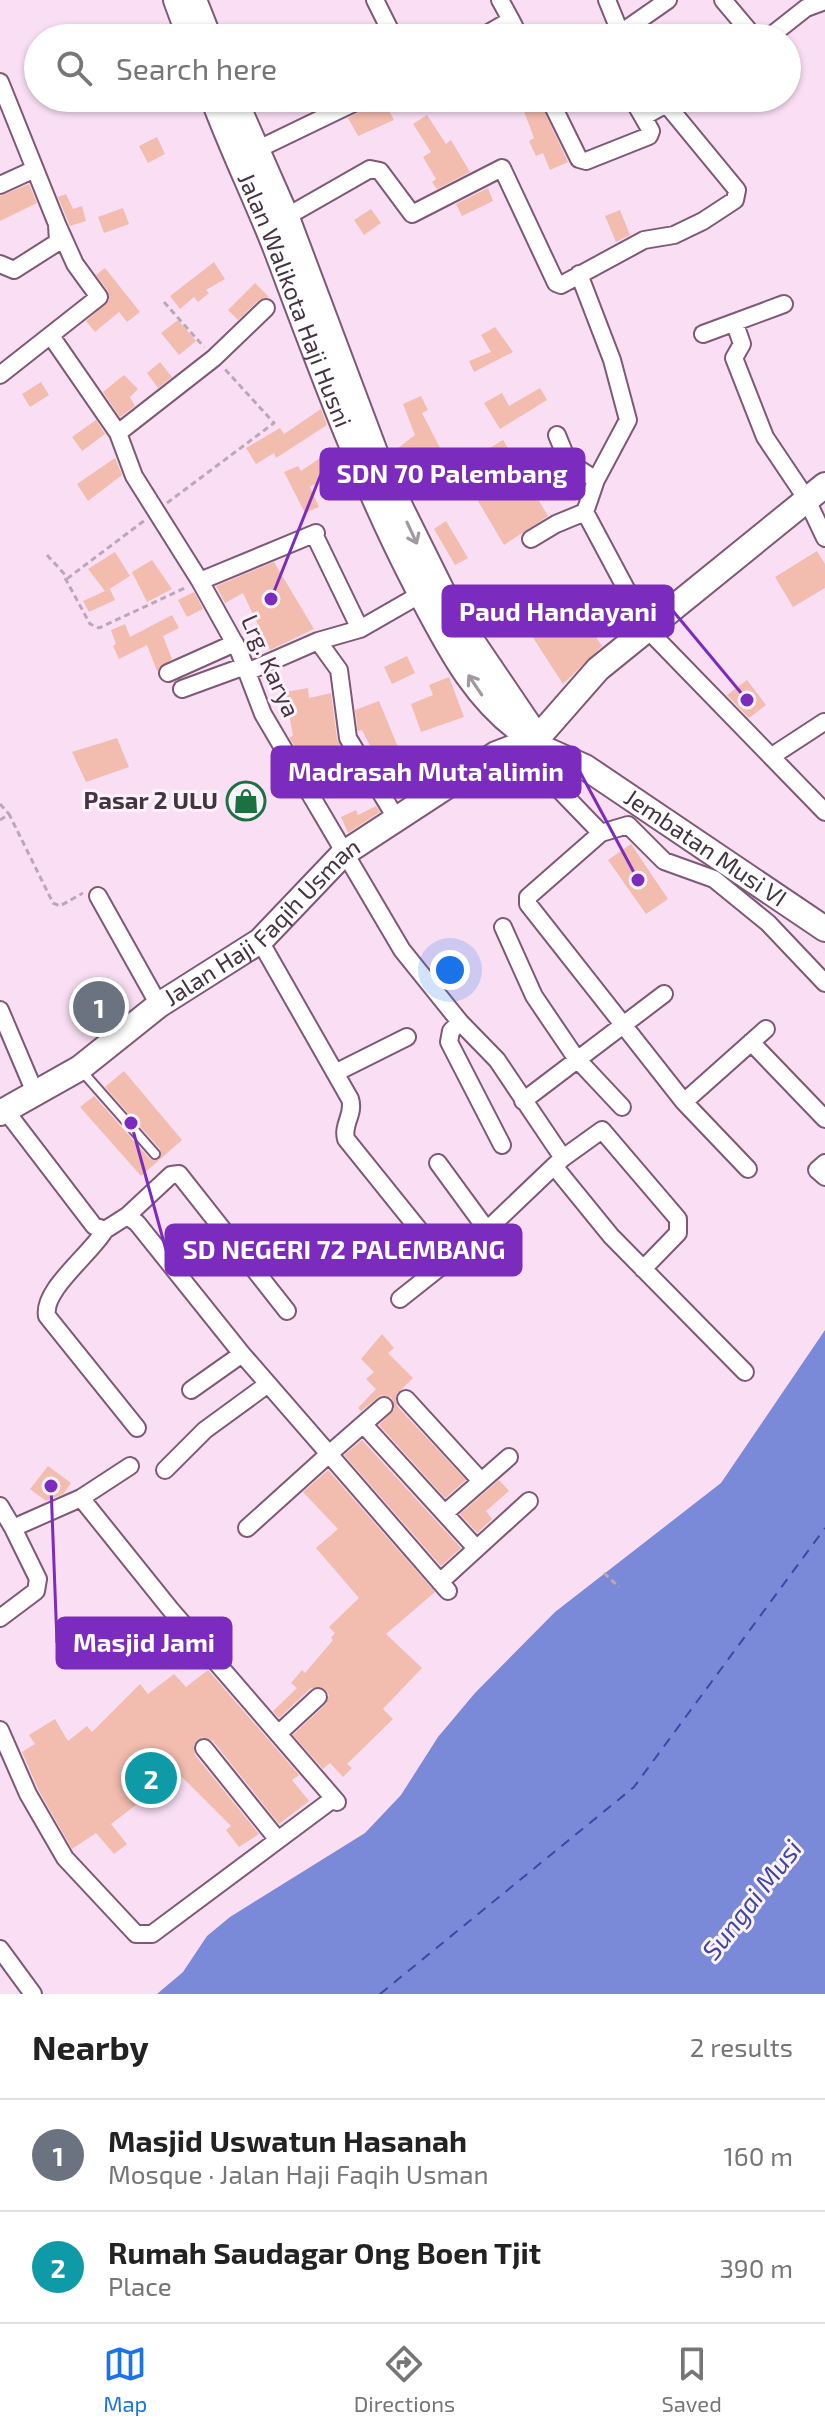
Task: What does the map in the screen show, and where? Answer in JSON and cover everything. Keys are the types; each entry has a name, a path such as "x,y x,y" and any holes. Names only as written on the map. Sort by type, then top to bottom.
{"street":[{"path":"176,0 185,24"},
{"path":"194,0 203,24"},
{"path":"375,0 387,24"},
{"path":"500,0 513,24"},
{"path":"607,0 617,24"},
{"path":"634,24 668,0"},
{"path":"723,0 743,24"},
{"path":"786,24 806,8 825,1"},
{"path":"504,24 511,20"},
{"path":"0,82 75,264 99,297 0,375"},
{"name":"Jalan Walikota Haji Husni","path":"222,112 286,217 381,468 420,550 453,613 533,740"},
{"name":"Jalan Walikota Haji Husni","path":"238,112 248,154 369,491 445,642 485,699 506,722 533,740"},
{"path":"248,154 335,112"},
{"path":"556,112 577,155 589,161 649,136 651,131 640,112"},
{"path":"643,117 653,112"},
{"path":"286,217 370,169 380,171 412,214 502,168 557,284 644,240 674,235 735,200 737,190 679,112"},
{"path":"0,185 35,169"},
{"path":"0,264 12,271 58,242 57,224"},
{"path":"579,274 612,360 628,420 596,480 585,512 648,630 825,812"},
{"path":"703,334 784,304"},
{"path":"118,433 214,358 266,308"},
{"path":"735,324 742,344 734,358 765,437 816,491 825,538"},
{"name":"Lrg. Karya","path":"51,336 118,433 134,476 158,510 235,643 263,714 402,950 460,1022 497,1060 558,1162 643,1269 745,1372"},
{"path":"557,435 568,462 596,480"},
{"name":"Jalan Haji Faqih Usman","path":"3,1112 80,1068 159,1005 260,941 343,854 434,792 533,740 598,669 816,491"},
{"path":"531,539 585,512"},
{"path":"200,581 315,533 360,629"},
{"path":"182,689 360,629 421,594"},
{"path":"318,641 339,670 348,738 396,818"},
{"path":"168,673 235,643"},
{"path":"772,756 824,722"},
{"path":"533,740 601,833"},
{"name":"Jembatan Musi VI","path":"533,740 585,767 825,929"},
{"path":"748,1169 684,1102 621,1025 527,900 530,893 601,833 628,825 664,861 714,879 768,923 825,983"},
{"path":"98,896 159,1005"},
{"path":"503,927 534,996 576,1058 622,1107"},
{"path":"260,941 352,1105 344,1128 346,1139 445,1262"},
{"path":"523,1101 664,994"},
{"path":"0,1010 36,1095"},
{"path":"460,1022 451,1031 449,1042 502,1145"},
{"path":"684,1102 766,1029"},
{"path":"335,1073 407,1037"},
{"path":"751,1042 825,1119"},
{"path":"3,1112 94,1226 105,1230"},
{"path":"400,1299 487,1230 558,1162 602,1130 674,1213 680,1226 678,1233 643,1269"},
{"path":"438,1163 487,1230"},
{"path":"825,1163 817,1170 825,1177"},
{"path":"137,1428 47,1316 46,1308 54,1291 92,1252 105,1230 127,1216 171,1175 179,1174 287,1311"},
{"path":"127,1216 137,1223 242,1354 444,1586 476,1548 529,1501"},
{"path":"191,1390 242,1354"},
{"path":"165,1470 205,1430 268,1384"},
{"path":"406,1399 481,1481"},
{"path":"247,1528 384,1406"},
{"path":"364,1425 476,1548"},
{"path":"445,1513 509,1457"},
{"path":"13,1528 81,1498 130,1466"},
{"path":"0,1730 28,1794 65,1858 136,1934 152,1934 335,1800 81,1498"},
{"path":"0,1506 38,1579 36,1591 0,1618"},
{"path":"278,1734 318,1697"},
{"path":"204,1748 278,1840"},
{"path":"0,1949 33,1994"}],"lane":[{"path":"80,1068 155,1154"}],"path":[{"path":"164,302 274,423"},
{"path":"65,578 90,624 99,628 200,581"},
{"path":"0,804 9,814 53,903 60,906 90,891 98,896"},
{"path":"0,820 9,814"},
{"path":"604,1573 619,1587"}],"water":[{"name":"Sungai Musi","path":"825,1330 825,1994 157,1994 183,1972 207,1936 230,1917 365,1833 401,1795 438,1737 475,1693 555,1612 721,1483"}],"building":[{"path":"358,112 390,112 394,120 358,136 348,118"},
{"path":"524,112 545,112 568,162 550,170 543,153 536,156 529,141 534,138"},
{"path":"427,115 446,144 451,140 470,172 437,189 432,182 436,179 423,157 431,152 413,124"},
{"path":"157,137 165,154 148,163 139,146"},
{"path":"29,184 37,203 0,221 0,196"},
{"path":"488,188 493,201 462,216 456,204"},
{"path":"66,194 73,209 82,206 86,221 70,226 58,197"},
{"path":"123,208 129,224 104,233 98,217"},
{"path":"371,209 381,223 364,235 354,220"},
{"path":"620,210 630,235 616,242 605,216"},
{"path":"214,262 225,279 206,290 209,293 198,302 194,297 180,309 170,296"},
{"path":"105,268 140,312 127,322 119,312 95,332 86,321 109,300 108,291 96,275"},
{"path":"255,283 269,297 259,300 238,320 228,310"},
{"path":"178,320 196,341 179,355 161,333"},
{"path":"495,327 513,352 474,372 469,361 491,352 481,335"},
{"path":"160,362 172,377 158,388 147,373"},
{"path":"124,375 138,389 130,397 135,406 120,417 103,392"},
{"path":"41,382 49,395 30,407 22,394"},
{"path":"540,388 547,400 500,429 484,403 502,393 509,406"},
{"path":"421,396 428,410 422,413 452,471 417,489 393,452 415,435 403,404"},
{"path":"321,409 327,425 276,458 274,453 256,464 246,448 280,428 284,434"},
{"path":"96,420 105,434 82,451 72,437"},
{"path":"503,440 548,516 504,545 458,467"},
{"path":"336,447 353,487 340,493 332,475 310,487 319,507 305,513 284,472 298,466 301,471"},
{"path":"115,458 122,475 88,501 77,484"},
{"path":"446,521 468,558 455,565 434,529"},
{"path":"817,551 825,564 825,588 793,607 775,577"},
{"path":"115,552 130,576 106,591 110,589 115,600 89,612 83,601 105,591 88,569"},
{"path":"152,560 172,589 147,602 132,572"},
{"path":"274,562 314,629 270,650 243,593 225,603 216,586"},
{"path":"194,592 203,609 187,617 178,600"},
{"path":"577,608 602,646 563,684 532,636"},
{"path":"172,615 179,628 163,636 172,659 157,671 147,645 119,659 111,630 125,624 130,637"},
{"path":"407,656 415,673 392,684 384,667"},
{"path":"449,677 464,717 421,732 411,704 433,695 429,685"},
{"path":"747,680 766,705 749,718 727,695"},
{"path":"308,688 309,698 331,693 337,739 345,755 317,764 312,747 298,752 289,737 293,736 285,692"},
{"path":"379,701 400,752 390,757 410,792 398,800 362,730 358,731 355,710"},
{"path":"117,738 129,767 86,782 72,752"},
{"path":"376,806 380,812 348,833 341,817 356,810 358,815"},
{"path":"631,844 668,899 646,914 608,860"},
{"path":"104,978 123,1015 93,1037 71,994"},
{"path":"124,1071 182,1140 141,1176 80,1107 94,1096 150,1159 159,1160 160,1149 105,1087"},
{"path":"382,1334 394,1348 388,1353 413,1378 396,1395 397,1406 466,1480 445,1498 379,1425 394,1410 392,1398 381,1395 361,1411 358,1408 376,1389 366,1379 374,1372 361,1359"},
{"path":"362,1440 461,1548 441,1566 344,1455"},
{"path":"48,1466 71,1483 63,1494 46,1501 30,1489"},
{"path":"328,1470 435,1592 386,1634 422,1668 383,1709 393,1719 347,1764 352,1768 343,1777 330,1763 323,1769 293,1735 326,1704 329,1695 325,1689 311,1688 279,1718 273,1711 297,1688 291,1683 302,1670 305,1673 333,1640 331,1638 335,1633 329,1627 359,1598 316,1548 338,1529 303,1492"},
{"path":"499,1480 509,1491 486,1511 492,1519 477,1533 460,1514"},
{"path":"208,1670 299,1775 292,1780 309,1801 279,1824 213,1741 202,1737 194,1745 195,1755 259,1834 239,1847 226,1830 231,1826 178,1773 111,1824 127,1844 114,1854 96,1833 72,1849 38,1789 22,1752 35,1744 29,1735 55,1719 68,1741 87,1726 92,1732 140,1684 148,1694 174,1674 186,1687"}],"ferry route":[{"path":"380,1994 634,1787 825,1528"}],"place":[{"name":"SDN 70 Palembang","path":"271,599"},
{"name":"Paud Handayani","path":"747,700"},
{"name":"Pasar 2 ULU","path":"246,801"},
{"name":"Madrasah Muta'alimin","path":"638,880"},
{"name":"Masjid Uswatun Hasanah","path":"99,1007"},
{"name":"SD NEGERI 72 PALEMBANG","path":"131,1123"},
{"name":"Masjid Jami","path":"51,1486"},
{"name":"Rumah Saudagar Ong Boen Tjit","path":"151,1778"}]}
